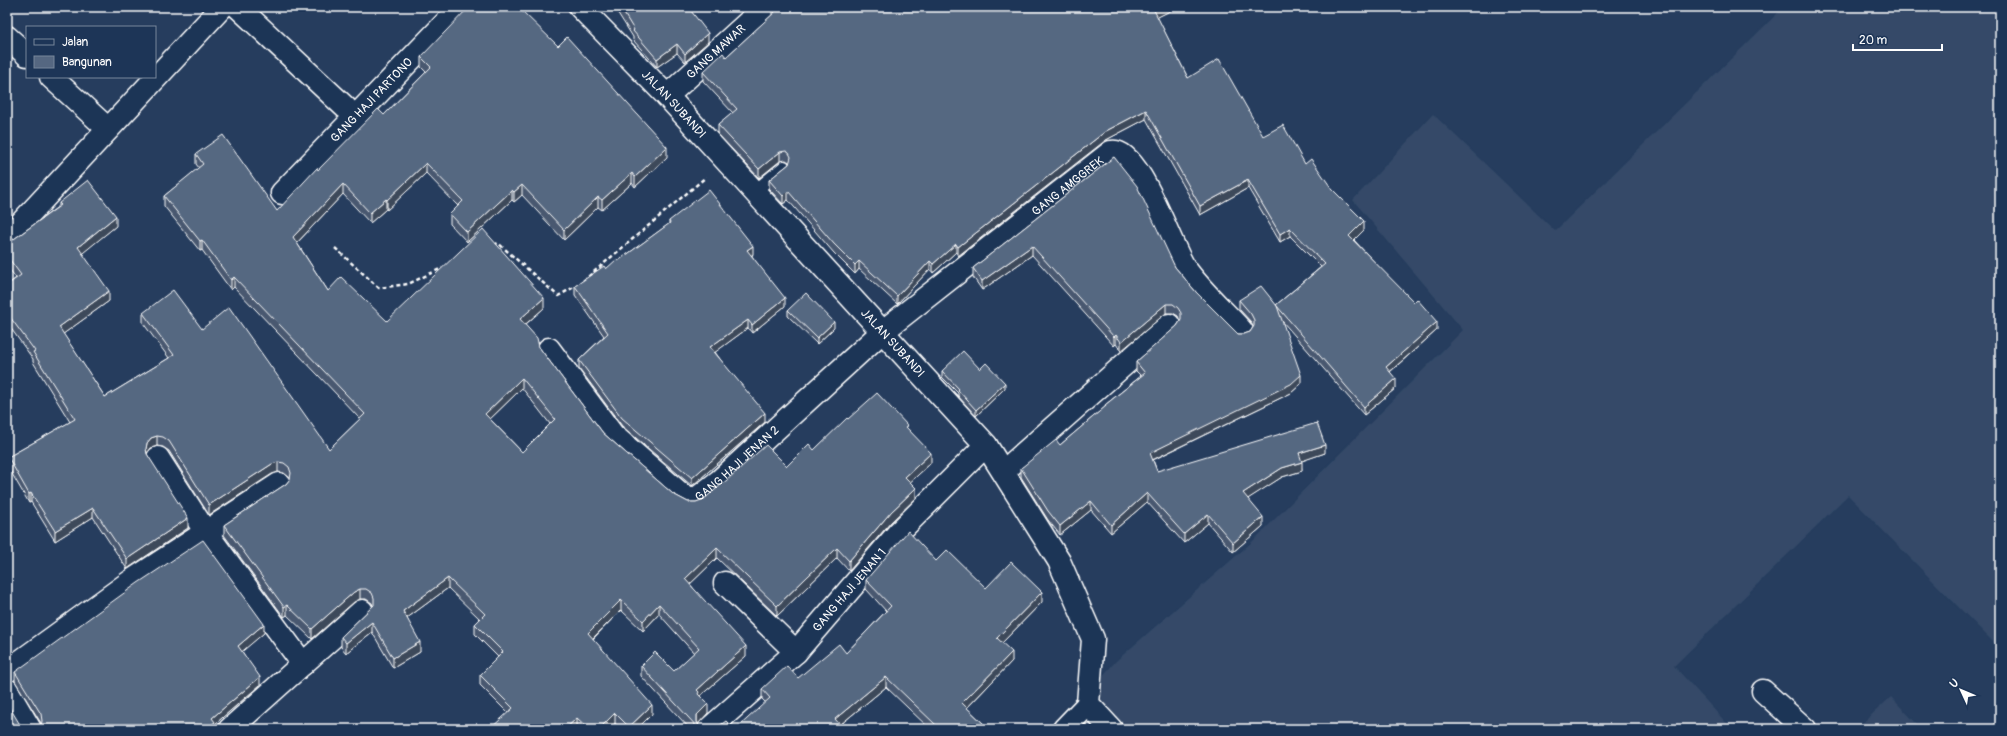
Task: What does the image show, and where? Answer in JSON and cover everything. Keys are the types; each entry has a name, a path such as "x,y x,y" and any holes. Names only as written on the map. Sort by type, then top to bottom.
{"street":[{"path":"156,78 222,7"},
{"path":"238,7 346,108"},
{"name":"GANG HAJI PARTONO","path":"282,193 461,7"},
{"name":"JALAN SUBANDI","path":"580,7 667,96 986,445 1004,471 1059,561 1093,639 1088,704"},
{"name":"GANG MAWAR","path":"667,96 765,7"},
{"path":"7,37 26,54"},
{"path":"52,78 108,129"},
{"path":"7,238 156,78"},
{"name":"GANG AMGGREK","path":"882,332 1111,152 1116,151 1120,152 1139,172 1184,268 1242,331"},
{"path":"1004,471 1169,325"},
{"name":"GANG HAJI JENAN 2","path":"549,349 613,435 681,494 692,500 705,494 882,332"},
{"name":"GANG HAJI JENAN 1","path":"709,729 796,652 899,532 986,445"},
{"path":"158,458 205,531 303,664"},
{"path":"7,671 93,608 205,531 279,484"},
{"path":"725,583 796,652"},
{"path":"230,729 362,612"},
{"path":"7,690 30,729"},
{"path":"1763,691 1806,729"},
{"path":"1064,729 1088,704 1111,729"}],"lane":[{"path":"755,191 784,167"}],"path":[{"path":"491,246 498,243 558,296 578,285 726,160"},
{"path":"335,248 379,288 408,284 450,265"}],"shaded area":[{"path":"1784,7 2000,7 2000,649 1848,495 1674,666 1732,729 1055,729 1116,661 1252,542 1463,330 1353,200 1433,114 1555,231"},
{"path":"1891,697 1922,729 1856,729"}],"building":[{"path":"469,7 518,7 558,46 567,37 667,147 635,177 632,173 602,200 598,197 564,230 522,185 514,192 512,190 467,232 450,214 463,201 426,163 387,200 386,199 370,213 343,184 293,237 328,291 341,277 387,321 483,229 544,298 520,319 537,338 539,347 603,433 673,494 688,502 696,502 704,499 766,445 787,466 809,444 814,450 847,418 848,419 877,393 931,453 905,477 916,488 891,512 849,561 837,548 777,606 717,548 685,579 746,646 697,690 699,692 698,694 708,704 697,715 697,722 702,729 699,729 641,666 655,652 674,671 699,648 659,604 643,621 621,600 588,633 652,705 629,727 615,713 599,729 589,729 577,718 565,729 490,729 513,708 480,675 503,652 475,624 485,614 448,578 403,611 420,642 393,658 372,622 346,643 341,637 374,605 372,593 366,589 360,589 354,592 312,629 287,605 284,607 224,525 286,484 290,479 291,473 289,467 284,463 278,462 272,464 209,505 169,441 163,437 157,436 151,438 147,443 147,454 188,518 127,559 93,508 55,531 31,493 29,494 8,457 75,419 33,352 35,351 7,313 7,285 21,275 7,256 7,244 61,205 59,203 88,180 116,216 78,247 109,291 59,327 105,397 174,355 143,313 173,290 202,329 229,307 329,449 365,414 234,277 231,280 202,240 200,241 164,196 203,164 196,154 223,135 277,211 317,168 318,170 378,109 384,115 431,67 421,57","holes":["522,378 555,419 522,452 485,414"]},
{"path":"620,7 688,7 708,33 685,54 677,44 657,59 633,31 634,30"},
{"path":"773,7 1160,7 1154,10 1188,78 1219,59 1263,136 1283,125 1305,164 1311,159 1332,189 1364,221 1349,236 1414,302 1417,299 1437,322 1386,367 1396,379 1364,407 1276,305 1325,264 1290,228 1280,234 1248,180 1200,206 1146,110 1106,131 958,247 956,244 933,264 930,261 897,296 859,261 855,265 834,244 788,191 783,196 769,180 789,164 791,157 789,153 786,151 780,152 759,169 718,125 737,109 703,72 723,53 726,57 775,12 772,9"},
{"path":"1114,157 1137,186 1175,267 1196,292 1238,334 1250,332 1254,326 1254,320 1251,314 1239,300 1261,286 1277,306 1301,375 1291,384 1150,453 1157,471 1317,423 1325,445 1299,453 1302,462 1282,468 1243,493 1263,517 1233,543 1208,514 1184,534 1147,493 1111,525 1091,501 1060,526 1048,511 1021,468 1056,440 1060,445 1106,406 1105,405 1145,373 1136,362 1177,326 1181,320 1181,313 1178,308 1173,304 1166,304 1121,342 1116,335 1114,337 1032,246 982,281 973,268"},
{"path":"709,190 753,246 747,250 785,298 752,325 748,320 710,347 765,413 692,478 622,418 579,360 608,333 575,286 604,266 606,269 617,259 618,261 670,223 669,221"},
{"path":"806,293 834,322 817,338 788,310"},
{"path":"963,351 980,369 986,363 1005,383 976,410 942,371"},
{"path":"908,531 936,561 947,550 986,588 1011,562 1042,592 997,638 1012,652 962,703 989,729 934,729 937,726 886,677 835,719 844,729 736,729 770,698 762,689 787,666 798,678 839,644 846,653 891,606 866,580"},
{"path":"203,540 264,624 238,646 260,677 212,718 215,722 206,729 38,729 41,726 42,721 41,714 15,672 138,583"},
{"path":"7,703 22,728 7,729"},
{"path":"726,721 734,729 715,729"}]}
